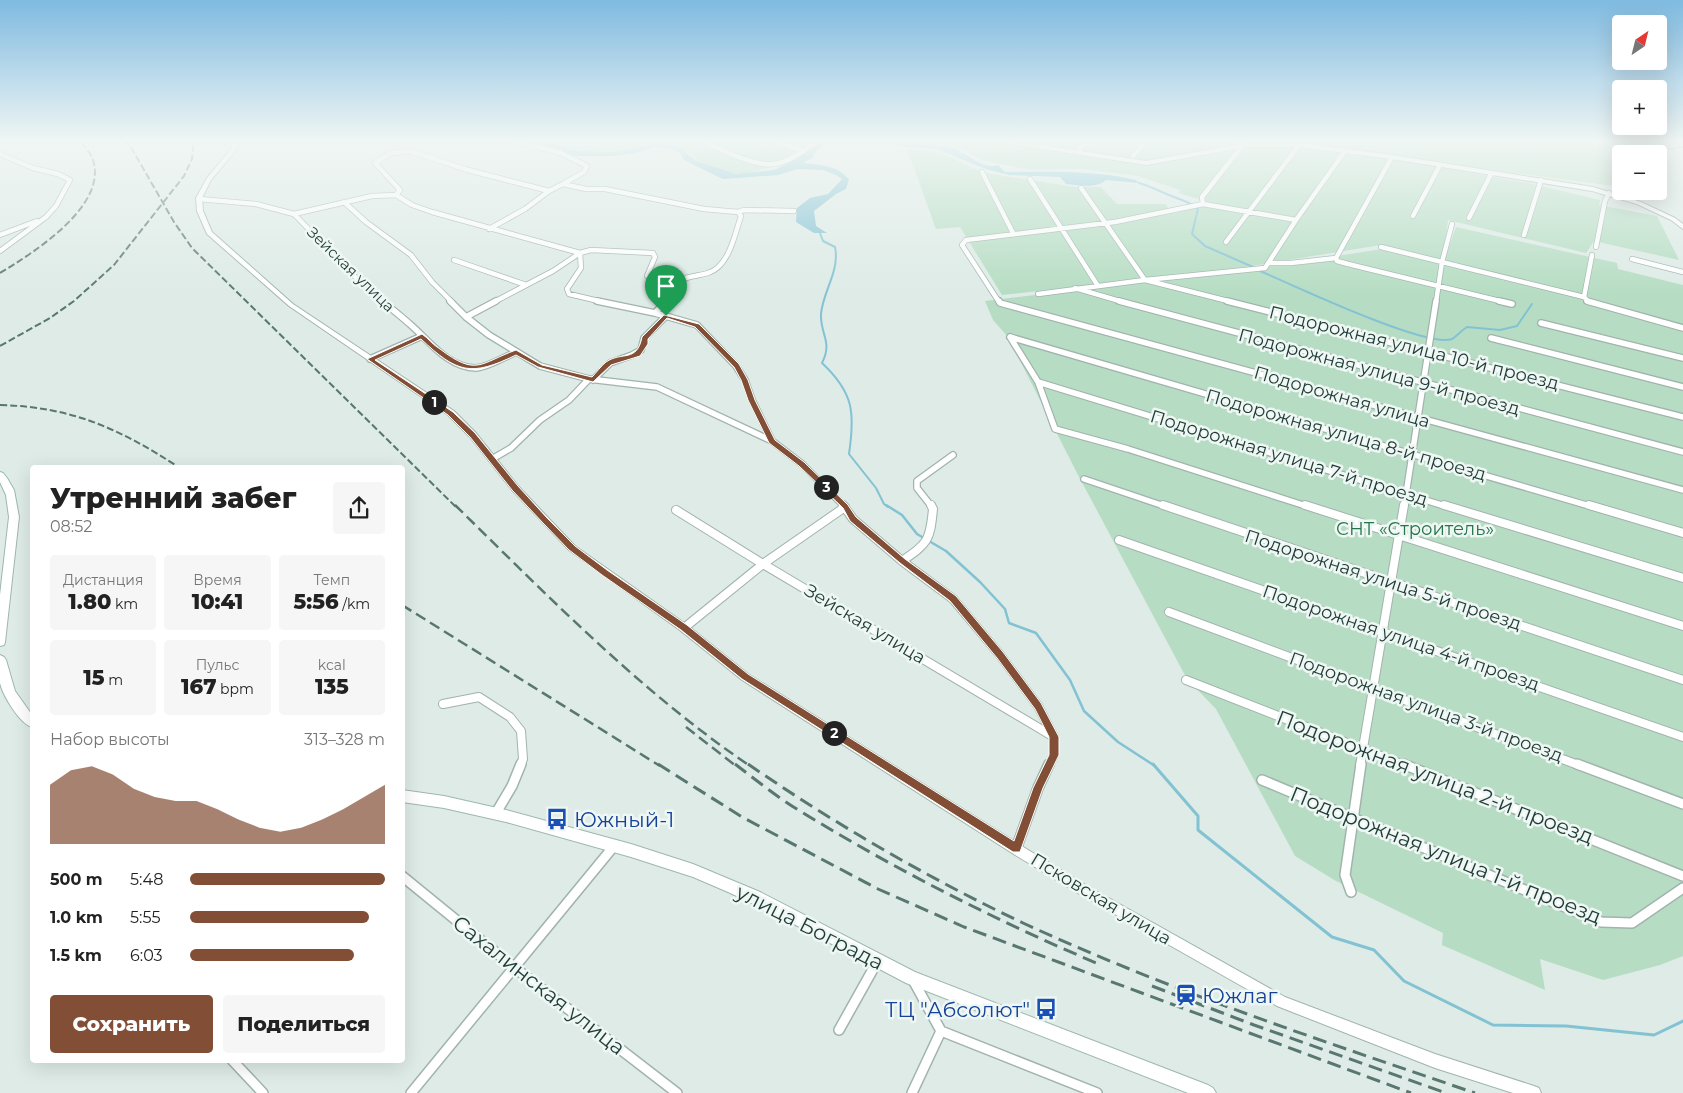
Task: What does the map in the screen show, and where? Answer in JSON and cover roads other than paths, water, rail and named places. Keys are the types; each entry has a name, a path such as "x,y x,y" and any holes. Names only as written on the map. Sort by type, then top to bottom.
{"main road":[{"path":"0,475 6,482 12,498 14,517 0,642"},
{"path":"0,660 4,683 12,699 30,720"},
{"name":"улица Бограда","path":"405,796 443,800 496,813 669,863 733,887 911,978 1198,1092"}],"street":[{"path":"0,251 46,217 56,206 64,191"},
{"path":"199,199 203,191"},
{"path":"294,214 372,196 396,194 400,191"},
{"path":"489,229 525,209 548,191"},
{"path":"615,191 694,207 738,212 744,210 794,211"},
{"path":"992,191 1013,233 1104,224 1203,204 1296,220"},
{"path":"1037,191 1098,286"},
{"path":"1083,191 1104,224 1145,280"},
{"path":"1203,204 1202,197 1207,191"},
{"path":"1226,242 1265,191"},
{"path":"1038,294 1075,288 1265,268 1317,191"},
{"path":"1336,258 1373,191"},
{"path":"1412,216 1426,191"},
{"path":"1468,218 1482,191"},
{"path":"1524,235 1538,191"},
{"path":"1600,191 1639,203 1673,219 1683,226"},
{"path":"1596,247 1605,201 1609,193"},
{"path":"396,194 412,205 489,229 580,253"},
{"name":"Зейская улица","path":"199,199 256,204 294,214 365,287 436,350 455,362 474,368 492,364 516,352"},
{"name":"Псковская улица","path":"199,199 209,233 291,305 450,413 473,435 515,488 572,548 684,628 745,677 1085,891 1281,1002 1435,1060 1534,1093"},
{"path":"344,202 366,222 410,254 432,282 466,317 516,352 540,366 591,380 657,387 772,441 802,464 845,506 853,519 902,561 953,599 1000,655 1038,706 1054,737 1054,755 1038,788 1016,849"},
{"path":"655,313 667,300 675,286 685,277 710,273 719,268 741,216 738,212"},
{"path":"0,235 46,217"},
{"path":"1351,892 1345,875 1352,818 1390,582 1400,536 1438,285 1452,224"},
{"name":"Подорожная улица","path":"1013,233 966,240 962,245 1000,303 1683,490"},
{"path":"1382,248 1528,282 1584,297 1588,302 1683,328"},
{"path":"466,317 580,253 590,250 653,253 655,256 647,276 649,279 675,286"},
{"path":"580,253 583,261 581,272 567,289 569,294 655,313 697,325 736,366 745,380 752,400 772,441"},
{"path":"1584,297 1592,255"},
{"path":"1269,264 1336,258"},
{"path":"1336,258 1337,261 1348,264 1512,304"},
{"path":"1632,259 1683,272"},
{"path":"454,260 526,285"},
{"name":"Подорожная улица 10-й проезд","path":"1145,280 1683,417"},
{"name":"Подорожная улица 9-й проезд","path":"1075,288 1424,384 1683,452"},
{"path":"492,459 511,448 540,420 569,400 608,363 638,354 645,344 644,338 666,316"},
{"path":"1540,323 1683,358"},
{"path":"370,359 422,336"},
{"name":"Подорожная улица 8-й проезд","path":"1038,382 1010,337 1683,533"},
{"path":"1491,338 1683,387"},
{"path":"1038,382 1055,429 1128,449 1683,626"},
{"name":"Подорожная улица 7-й проезд","path":"1038,382 1683,578"},
{"path":"902,561 923,546 931,534 932,509 930,502 918,488 917,481 953,455"},
{"name":"Подорожная улица 5-й проезд","path":"1084,479 1683,680"},
{"path":"684,628 763,564 845,506"},
{"name":"Зейская улица","path":"676,510 763,564 1054,737"},
{"name":"Подорожная улица 4-й проезд","path":"1119,540 1683,737"},
{"name":"Подорожная улица 3-й проезд","path":"1169,612 1683,804"},
{"name":"Подорожная улица 2-й проезд","path":"1186,680 1551,822 1683,876"},
{"path":"443,704 479,697 510,717 521,731 523,759 512,786 496,813"},
{"name":"Подорожная улица 1-й проезд","path":"1262,780 1601,922 1632,923 1683,888"},
{"path":"411,1093 614,846"},
{"name":"Сахалинская улица","path":"405,878 515,968 677,1093"},
{"path":"839,1030 877,962"},
{"path":"911,978 941,1031 1097,1093"},
{"path":"912,1093 941,1031"},
{"path":"235,1063 263,1093"}],"water":[{"path":"831,191 842,191 814,211 816,226 827,233 814,233 796,222 797,208 810,198 828,194"}],"waterway":[{"path":"1159,191 1192,204 1198,209 1192,234 1205,246 1253,267"},
{"path":"820,233 823,241 835,247 836,256 833,273 822,306 821,321 826,344 822,363 841,384 850,404 852,427 849,454 876,488 884,504 888,507"},
{"path":"1258,270 1388,325 1438,339 1452,339 1467,327 1500,330 1517,326 1532,304"},
{"path":"886,505 902,515 917,534 946,551 980,582 1005,609 1009,623 1036,633 1070,680 1084,711 1118,742 1154,766"},
{"path":"1154,766 1198,816 1198,830 1332,937 1374,950 1404,981 1493,1025 1566,1026 1654,1035 1683,1021"}],"railway":[{"path":"0,273 48,241 65,226 79,211 90,191"},
{"path":"156,191 163,203"},
{"path":"163,203 172,191"},
{"path":"0,346 50,318 74,301 114,265 163,203"},
{"path":"163,203 192,248 456,507"},
{"path":"0,405 50,410 95,423 116,431 175,465"},
{"path":"455,505 561,608 634,675 671,707 750,766"},
{"path":"405,607 660,766"},
{"path":"686,727 736,766"},
{"path":"658,764 742,817 878,889 964,927 1411,1093"},
{"path":"735,764 791,806 873,854 948,894 1024,931 1101,965"},
{"path":"748,764 814,808 917,869 987,906 1078,948 1247,1014 1475,1093"},
{"path":"1152,986 1254,1025 1446,1093"}],"place":[{"name":"Южный-1","path":"557,819"},
{"name":"Южлаг","path":"1186,995"},
{"name":"ТЦ \"Абсолют\"","path":"1046,1009"}],"park label":[{"name":"СНТ «Строитель»","path":"1415,529"}]}
